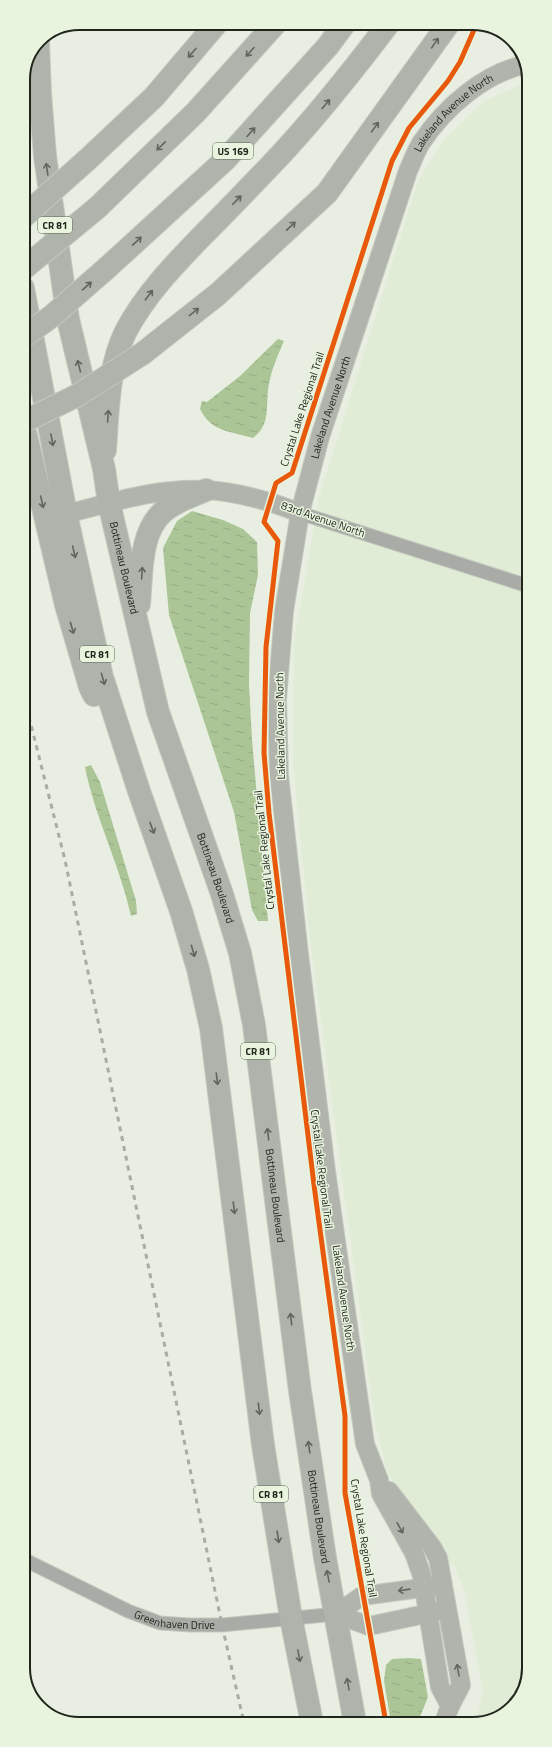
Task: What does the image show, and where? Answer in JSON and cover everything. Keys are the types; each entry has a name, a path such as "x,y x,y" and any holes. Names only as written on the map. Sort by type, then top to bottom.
{"highway":[{"path":"30,211 154,97 211,30"},
{"path":"30,263 97,208 196,112 270,30"},
{"name":"US 169","path":"30,332 52,316 108,267 225,160 328,46 340,30"},
{"path":"104,469 109,399 115,361 126,332 143,303 166,273 293,142 327,103 384,30"},
{"path":"30,419 78,395 142,354 218,294 327,193 444,30"},
{"name":"Bottineau Boulevard","path":"38,52 45,156 68,319 104,469 109,503 158,712 222,894 240,953 254,1024 300,1391 325,1558 354,1717"},
{"name":"CR 81","path":"30,325 66,514 102,677 139,791 181,911 198,969 211,1028 264,1445 291,1618 311,1717"},
{"path":"30,448 66,605 90,687 139,791"},
{"path":"138,626 143,562 151,526 164,511 176,503 206,490"}],"street":[{"name":"Lakeland Avenue North","path":"447,1714 440,1687 424,1587 414,1553 381,1494 379,1480 365,1444 356,1389 302,985 279,774 277,741 279,661 284,611 300,513 322,429 408,171 421,143 440,119 462,97 487,80 512,67 520,65"},
{"name":"83rd Avenue North","path":"66,514 133,497 168,491 206,490 237,493 264,500 300,513 522,584"},
{"name":"Lakeland Avenue North","path":"379,1480 390,1491 432,1547 438,1558 461,1686 447,1714"},
{"name":"Greenhaven Drive","path":"30,1562 128,1610 160,1623 222,1625 336,1614"},
{"path":"336,1614 362,1596 443,1585"},
{"path":"336,1614 369,1626 448,1610"}],"shaded area":[{"path":"522,84 522,1674 517,1690 505,1705 492,1713 477,1717 483,1693 465,1592 454,1564 446,1562 388,1474 375,1423 310,939 293,763 294,642 319,497 418,181 444,140 484,101"}],"water":[{"path":"278,339 284,341 270,377 265,422 258,433 253,438 222,430 204,417 200,409 202,401 207,402 240,376"},
{"path":"192,511 223,520 243,529 257,542 258,575 250,613 249,684 252,740 268,921 258,921 252,910 234,812 169,615 163,548 177,521"},
{"path":"91,765 100,782 136,901 137,914 131,916 121,878 89,786 85,767"},
{"path":"392,1659 421,1659 428,1697 420,1717 390,1717 384,1681 386,1665"}],"railway":[{"path":"30,721 65,860 222,1625 243,1717"}],"cycle path":[{"name":"Crystal Lake Regional Trail","path":"385,1717 345,1493 345,1416 314,1185 269,813 264,753 266,647 278,541 264,522 276,483 292,473 392,161 409,128 448,81 460,62 474,30"}]}
